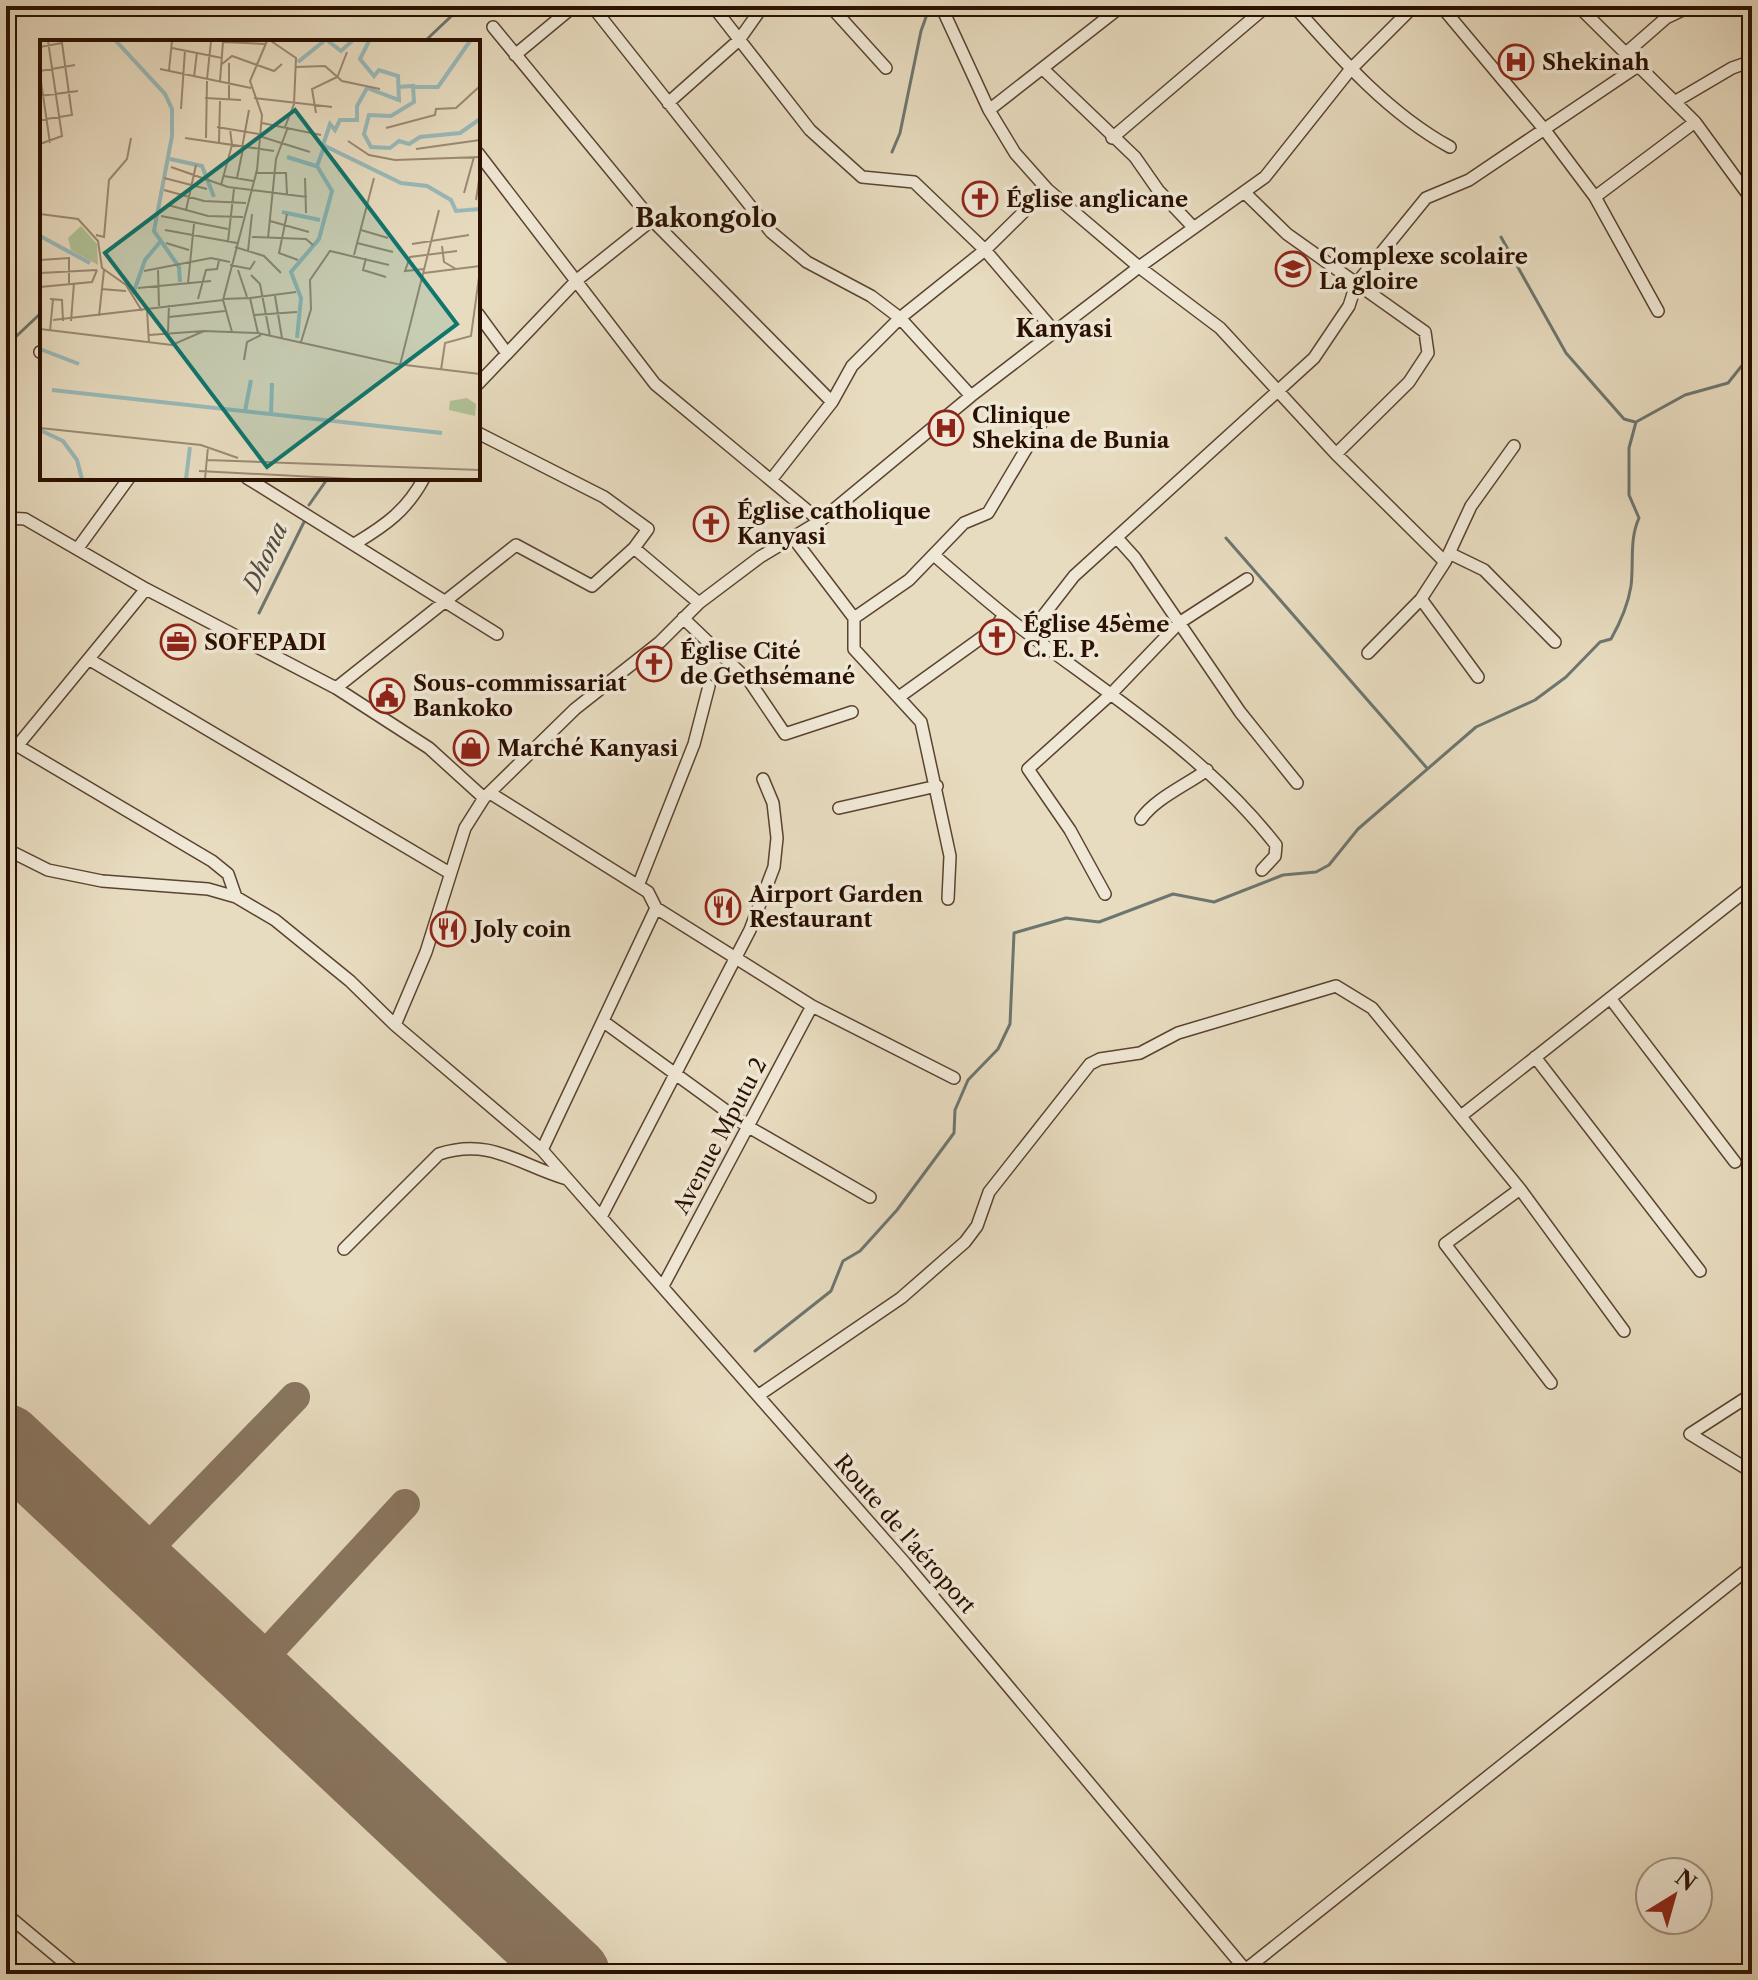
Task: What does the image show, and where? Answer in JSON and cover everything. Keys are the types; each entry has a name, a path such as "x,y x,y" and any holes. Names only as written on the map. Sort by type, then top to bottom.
{"street":[{"path":"515,55 574,6"},
{"path":"592,6 771,232 807,262 871,296 900,318 971,396"},
{"path":"713,6 810,130 862,177 914,182 985,250 1055,332"},
{"path":"668,103 739,40 763,6"},
{"path":"830,6 886,68"},
{"path":"941,6 989,110 1015,153 1047,189 1139,267 1220,328 1280,389 1336,454 1447,558 1484,570 1555,642"},
{"path":"989,110 1122,6"},
{"path":"1112,138 1267,6"},
{"path":"1294,6 1350,70 1427,134 1450,147"},
{"path":"395,1025 426,952 448,872 465,828 487,795 575,709 648,652 699,603 760,557 820,521 971,396 1139,267 1265,177 1350,70 1414,6"},
{"path":"1441,6 1544,129 1595,197 1658,311"},
{"path":"1578,6 1695,122 1752,200"},
{"path":"1626,53 1666,18 1691,6"},
{"path":"493,27 652,220 832,402"},
{"path":"1676,101 1732,68 1752,61"},
{"path":"1029,634 1074,576 1314,358 1349,306 1356,284 1426,198 1469,180 1638,66"},
{"path":"1043,69 1135,157 1158,190 1193,227"},
{"path":"1595,197 1695,122"},
{"path":"480,156 655,384 820,521"},
{"path":"771,480 832,402 852,366 900,318 985,250 1047,189"},
{"path":"1244,192 1287,234 1425,332 1428,353 1409,382 1336,454"},
{"path":"480,382 577,280 652,220"},
{"path":"480,317 506,352"},
{"path":"854,618 935,556 964,523 988,513 1041,424"},
{"path":"336,688 516,545 592,586 634,548 648,529 604,497 480,434"},
{"path":"1368,653 1421,599 1447,558 1471,506 1514,446"},
{"path":"78,548 128,480"},
{"path":"250,480 356,543 497,634"},
{"path":"356,543 395,519 414,498 423,480"},
{"path":"6,518 25,519 146,589 336,688 429,748 487,795 648,892 656,908 734,960 812,1006 954,1078"},
{"path":"1117,538 1240,712 1297,783"},
{"path":"794,539 854,618 854,649 921,722 950,856 948,899"},
{"path":"634,548 699,603"},
{"path":"935,556 1004,615 1207,770 1249,810 1276,845 1275,856 1262,870"},
{"path":"1105,894 1070,830 1028,769 1111,694 1179,623 1247,579"},
{"path":"18,745 146,589"},
{"path":"1421,599 1478,677"},
{"path":"899,697 995,628 1004,615"},
{"path":"683,618 750,682 785,734 852,712"},
{"path":"90,660 448,872"},
{"path":"638,886 694,744 709,686"},
{"path":"6,739 212,861 228,874 236,897"},
{"path":"1141,819 1152,804 1172,795 1207,770"},
{"path":"601,1217 750,930 774,867 777,838 773,803 763,779"},
{"path":"839,808 937,786"},
{"path":"6,849 48,870 102,881 208,889 236,897"},
{"path":"1461,1116 1752,886"},
{"name":"Route de l'aéroport","path":"236,897 286,929 350,981 395,1025 542,1150 905,1563 1247,1972"},
{"path":"542,1150 656,908"},
{"path":"759,1395 901,1298 965,1242 977,1226 989,1192 1080,1076 1100,1059 1140,1053 1178,1033 1336,986 1372,1008 1520,1189 1624,1331"},
{"path":"1610,998 1735,1162"},
{"name":"Avenue Mputu 2","path":"663,1286 812,1006"},
{"path":"604,1022 747,1126 870,1197"},
{"path":"1535,1057 1700,1271"},
{"path":"344,1249 439,1154 458,1148 487,1147 568,1180"},
{"path":"1520,1189 1445,1244 1551,1383"},
{"path":"1752,1394 1690,1434 1752,1472"},
{"path":"1247,1972 1752,1566"},
{"path":"6,1914 78,1974"}],"waterway":[{"name":"Dhona","path":"426,40 462,6"},
{"path":"892,152 900,133 921,31 930,6"},
{"path":"1501,237 1566,353 1624,419 1635,422"},
{"path":"6,346 40,314"},
{"path":"755,1351 831,1291 843,1261 860,1251 897,1210 954,1133 955,1110 968,1080 998,1049 1010,1024 1014,933 1066,918 1099,922 1173,894 1214,902 1283,875 1316,872 1329,865 1358,829 1476,727 1535,700 1566,677 1600,642 1611,639 1630,593 1633,543 1639,518 1629,495 1629,448 1636,422 1685,395 1728,383 1752,353"},
{"name":"Dhona","path":"309,505 327,480"},
{"name":"Dhona","path":"259,613 305,520"},
{"path":"1226,538 1426,767"}],"taxiway":[{"path":"121,1548 136,1549 156,1540 295,1397"},
{"path":"266,1684 264,1665 271,1649 405,1504"},
{"path":"152,1578 150,1560 156,1540"},
{"path":"236,1657 258,1656 271,1649"}],"runway":[{"path":"6,1441 573,1974"}],"place":[{"name":"Shekinah","path":"1516,62"},
{"name":"Église anglicane","path":"980,199"},
{"name":"Complexe scolaire La gloire","path":"1293,269"},
{"name":"Clinique Shekina de Bunia","path":"946,428"},
{"name":"Église catholique Kanyasi","path":"711,524"},
{"name":"Église 45ème C. E. P.","path":"997,637"},
{"name":"SOFEPADI","path":"178,642"},
{"name":"Église Cité de Gethsémané","path":"654,664"},
{"name":"Sous-commissariat Bankoko","path":"387,696"},
{"name":"Marché Kanyasi","path":"471,748"},
{"name":"Airport Garden Restaurant","path":"723,907"},
{"name":"Joly coin","path":"448,929"}],"district":[{"name":"Bakongolo","path":"706,218"},
{"name":"Kanyasi","path":"1064,328"}]}
